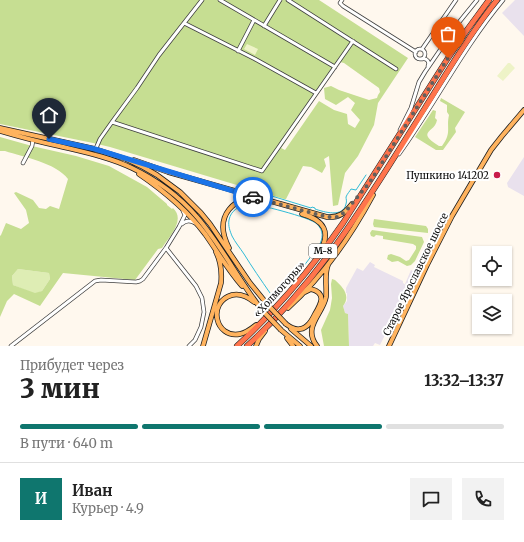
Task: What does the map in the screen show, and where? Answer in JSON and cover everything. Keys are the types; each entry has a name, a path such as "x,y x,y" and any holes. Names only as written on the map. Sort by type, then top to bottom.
{"highway":[{"name":"«Холмогоры»","path":"238,346 270,315 307,272 343,223 466,30 489,0"},
{"name":"«Холмогоры»","path":"247,346 275,320 320,267 345,233 384,174 454,61 497,0"}],"main road":[{"name":"Старое Ярославское шоссе","path":"389,346 452,216 493,147 524,110"},
{"path":"0,130 95,149 327,217 337,217 345,212 370,182"},
{"path":"0,130 33,140 107,158 131,167 155,180 176,196 205,227 254,300"},
{"path":"120,157 152,172 180,192 210,224 267,304 286,324 311,346"},
{"path":"121,163 149,181 181,207 199,226 239,283 261,309"},
{"path":"256,346 259,339 275,320 312,282 332,257 362,215 384,174"},
{"path":"239,266 224,236 222,226 223,220 231,206 241,201 252,200 305,215 321,223 325,232 324,243 307,272"},
{"path":"203,346 221,283 222,274 217,256 209,240"},
{"path":"317,346 313,340 312,330 316,317 324,303 326,294 326,272 332,257"},
{"path":"286,324 297,330 304,329 310,323 321,303 321,298 317,291 311,289 301,294"},
{"path":"270,315 249,330 238,335 233,335 224,330 216,317 218,306 221,301 235,294 241,295 253,301 261,309 282,330 300,346"},
{"path":"282,330 293,346"}],"street":[{"path":"95,149 159,55 202,0"},
{"path":"220,0 335,67"},
{"path":"264,26 280,0"},
{"path":"288,0 396,69"},
{"path":"342,0 340,3 343,6 416,52"},
{"path":"416,52 418,49 422,49 456,0"},
{"path":"471,0 471,7"},
{"path":"393,146 410,108 419,82 460,21 477,0"},
{"path":"384,174 412,136 476,36 503,0"},
{"path":"238,50 254,20"},
{"path":"184,23 238,50 316,93"},
{"path":"112,122 262,171 353,41"},
{"path":"422,49 427,58 434,58"},
{"path":"416,52 415,54 417,58 424,58 428,60 428,67"},
{"path":"422,59 425,55"},
{"path":"23,163 32,146 33,140"},
{"path":"11,346 95,281 140,281 166,248 179,227 185,215 181,207"},
{"path":"179,227 183,223 190,221 199,226"},
{"path":"166,248 196,286 202,298 204,312 201,327 189,346"}],"shaded area":[{"path":"515,0 524,0 524,36 502,13"},
{"path":"524,157 524,196 508,187 507,183"},
{"path":"370,262 375,265 374,267 403,281 403,283 410,288 393,330 388,329 380,345 375,343 373,346 349,346 348,314 345,313 343,306 347,301 346,288 357,268 363,271"},
{"path":"411,270 418,274 411,287 405,284"}],"green space":[{"path":"0,0 319,0 408,58 378,103 374,125 358,156 345,173 338,205 333,206 329,156 324,159 326,166 322,173 311,167 303,166 286,199 284,199 110,147 0,124","holes":["340,62 344,63 379,88 380,92 377,98 369,100 331,86 324,88 325,99 336,105 348,97 355,103 351,110 360,120 355,128 348,124 347,114 334,110 319,101 285,150 281,148"]},
{"path":"247,44 258,49 255,55 244,49"},
{"path":"508,63 515,68 503,81 497,76"},
{"path":"441,98 465,112 455,128 456,132 443,150 436,150 415,137 433,110 436,111 436,124 427,135 432,141 439,146 442,146 448,134 449,115 447,112 447,105 440,101"},
{"path":"0,137 109,166 147,187 167,205 172,209 173,208 177,213 178,218 175,228 162,248 158,249 135,280 63,273 40,306 14,294 7,301 0,317 0,236 6,223 21,229 29,223 26,210 14,193 16,192 33,200 39,208 46,209 50,206 59,209 68,179 63,173 48,165 30,158 0,151","holes":["18,269 49,273 50,279 42,291 35,293 13,285 12,276"]},
{"path":"374,219 426,226 428,233 374,227"},
{"path":"372,230 422,237 424,242 415,261 411,265 407,266 398,261 392,262 387,259 388,255 391,254 400,257 406,261 409,260 416,249 416,246 413,244 383,239 383,236 371,236 370,233"},
{"path":"18,269 49,273 50,279 42,291 35,294 13,285 12,276"},
{"path":"332,279 341,286 346,295 343,306 345,313 348,314 349,346 324,346 321,330 330,310 332,298"}],"waterway":[{"path":"252,190 311,208 337,213 344,208 346,197 351,189 356,190 366,175"},
{"path":"270,293 232,236 229,220 231,214 235,210 246,203 252,204 304,218 317,224 322,232 319,246 300,271"}],"way so far":[{"path":"253,197 317,215 332,218 341,215 349,208 370,182 448,58"}],"place":[{"name":"Пушкино 141202","path":"497,175"}],"route":[{"path":"49,139 95,149 253,197"}]}
